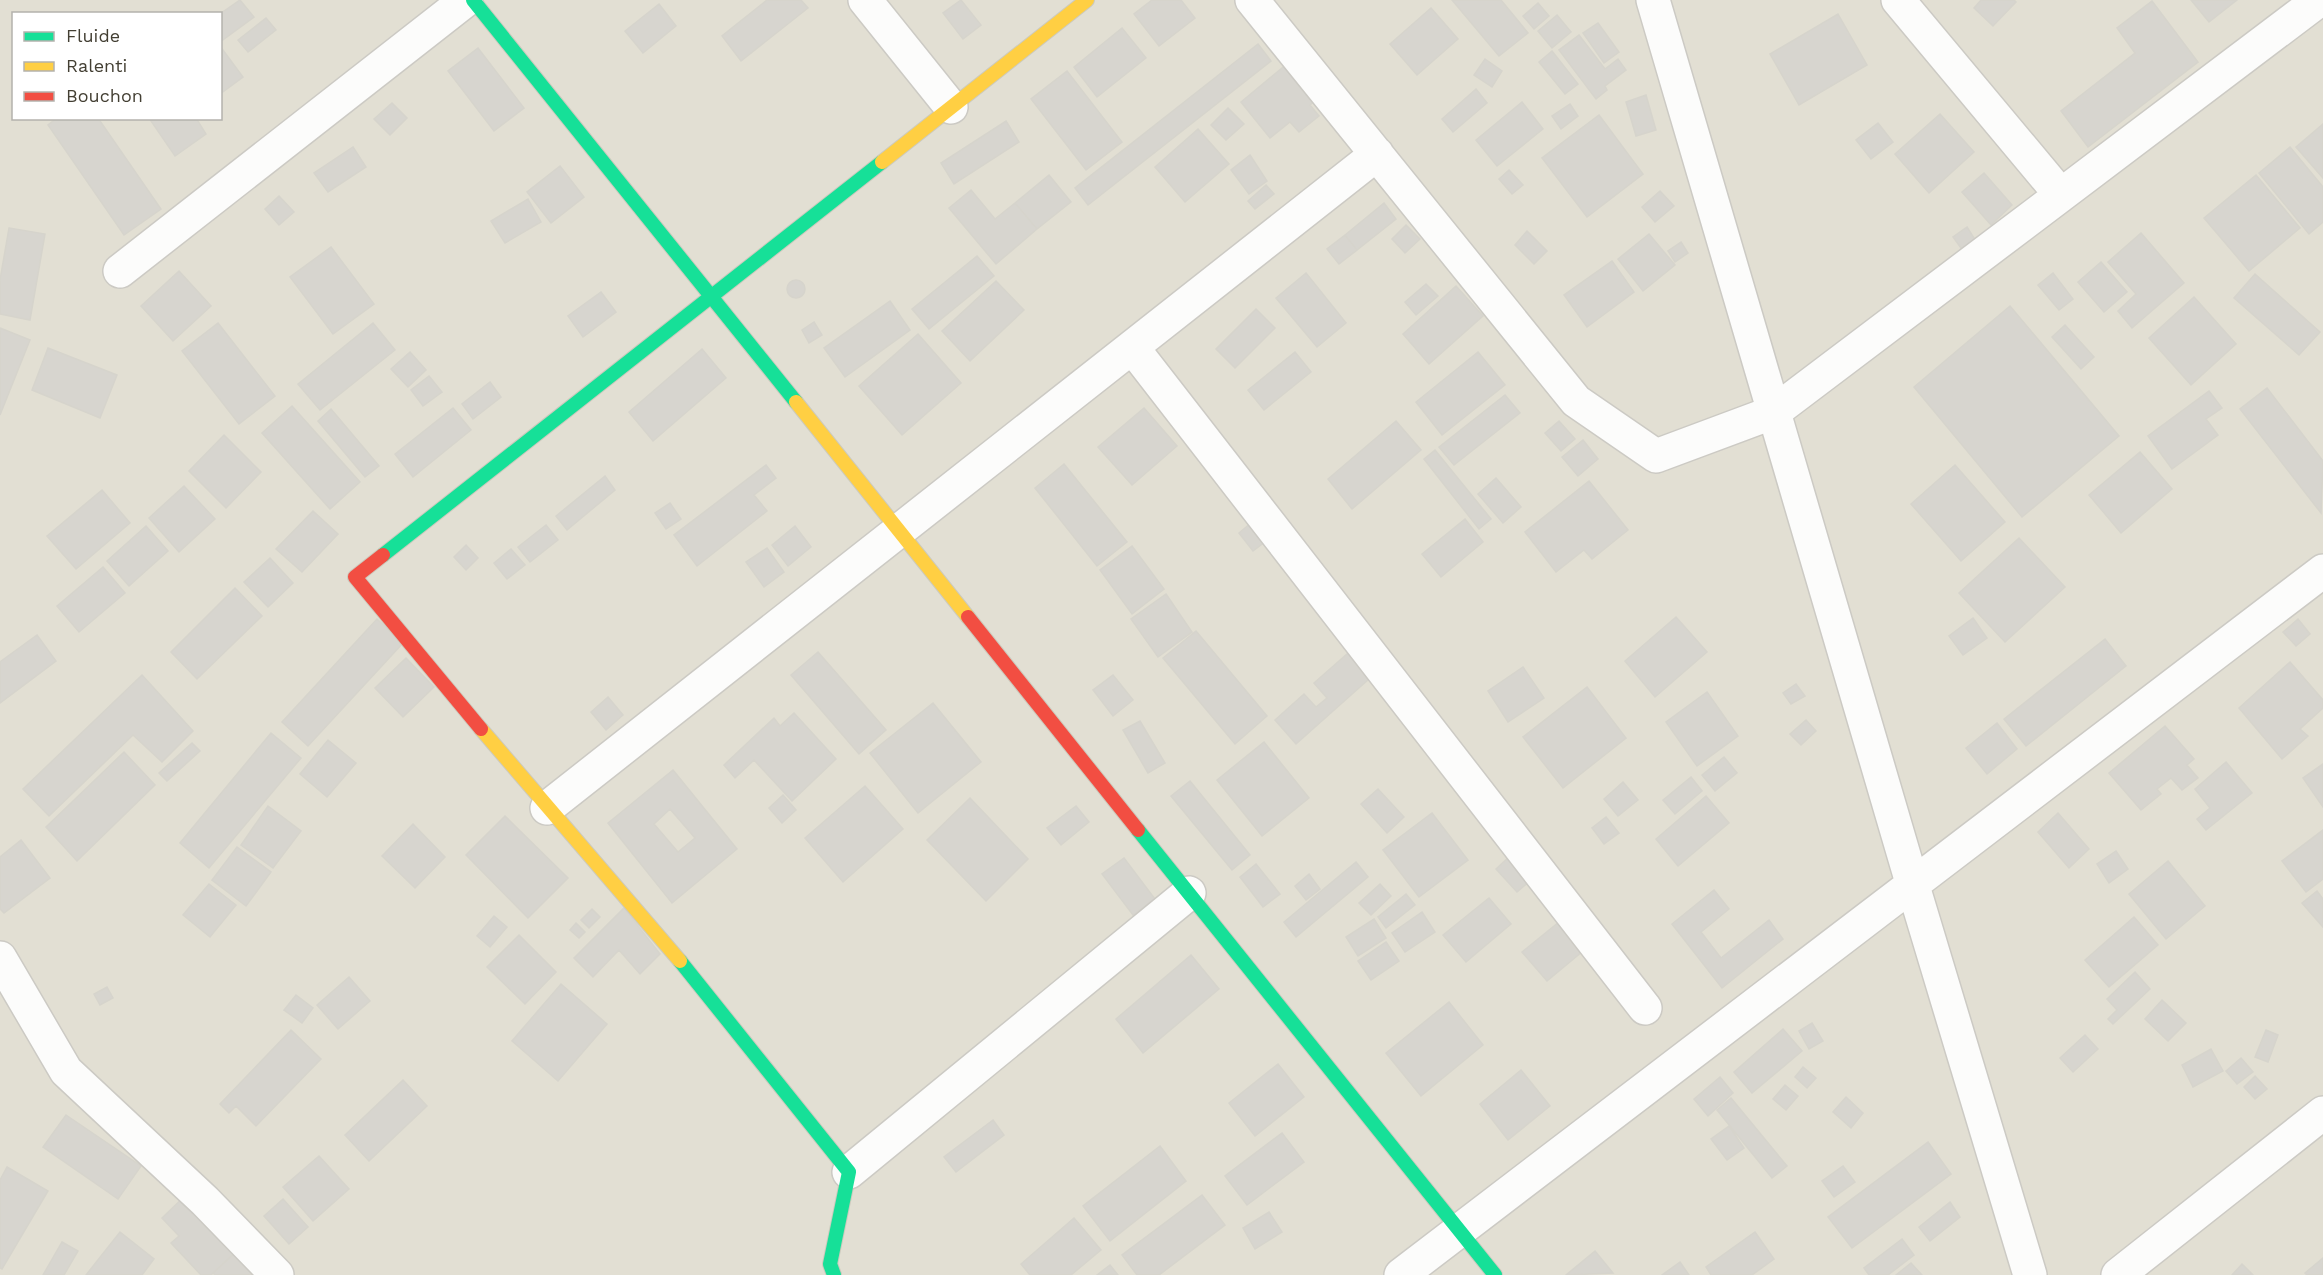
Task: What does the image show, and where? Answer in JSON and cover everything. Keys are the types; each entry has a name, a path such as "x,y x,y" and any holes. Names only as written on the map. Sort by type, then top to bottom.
{"street":[{"path":"120,271 466,0"},
{"path":"473,0 1495,1275"},
{"path":"865,0 951,107"},
{"path":"849,1172 700,984 547,808 356,577 1087,0"},
{"path":"1252,0 1576,401 1656,456 1774,412 2319,0"},
{"path":"1653,0 1913,886 2030,1275"},
{"path":"1898,0 2061,195"},
{"path":"547,808 1377,154"},
{"path":"1132,347 1645,1008"},
{"path":"1401,1275 2323,571"},
{"path":"834,1275 830,1264 849,1172 1189,893"},
{"path":"0,957 66,1071 205,1201 277,1275"},
{"path":"2118,1275 2322,1117"}],"shaded area":[{"path":"0,0 2323,0 2323,1275 0,1275"}],"building":[{"path":"240,0 254,17 222,41 222,13"},
{"path":"767,0 801,0 808,8 741,61 722,36"},
{"path":"961,0 981,25 963,39 943,13"},
{"path":"1152,0 1181,0 1195,18 1159,46 1134,14"},
{"path":"1452,0 1501,0 1528,33 1499,56"},
{"path":"1981,0 2014,0 2016,2 1993,26 1974,8"},
{"path":"2191,0 2237,0 2209,22"},
{"path":"2152,1 2198,62 2088,147 2061,111 2135,53 2117,28"},
{"path":"1538,3 1549,16 1534,29 1523,16"},
{"path":"659,4 676,26 643,53 625,31"},
{"path":"1431,8 1458,39 1417,75 1390,44"},
{"path":"1838,14 1867,65 1799,105 1770,54"},
{"path":"1557,15 1571,32 1552,48 1538,31"},
{"path":"266,18 276,30 248,52 238,40"},
{"path":"1598,23 1619,52 1604,63 1583,33"},
{"path":"1122,28 1146,58 1097,97 1074,67"},
{"path":"1579,35 1605,69 1618,59 1626,70 1605,86 1607,90 1596,99 1559,50"},
{"path":"1258,44 1271,61 1088,205 1075,188"},
{"path":"478,48 524,108 494,131 448,71"},
{"path":"222,49 243,77 222,93"},
{"path":"1552,51 1578,84 1565,94 1539,62"},
{"path":"1485,59 1502,71 1492,87 1474,75"},
{"path":"1288,63 1317,99 1310,105 1319,116 1299,132 1290,122 1270,138 1241,102"},
{"path":"1067,71 1122,142 1086,170 1031,99"},
{"path":"1476,89 1487,103 1453,132 1442,119"},
{"path":"1646,95 1656,130 1636,136 1626,102"},
{"path":"1522,102 1543,129 1497,166 1476,140"},
{"path":"392,103 407,118 390,135 374,119"},
{"path":"1570,104 1578,116 1561,129 1552,116"},
{"path":"1228,108 1244,124 1226,140 1211,125"},
{"path":"1940,114 1974,152 1929,193 1895,154"},
{"path":"1599,115 1643,174 1587,217 1542,158"},
{"path":"54,120 99,120 161,209 124,235 48,125"},
{"path":"150,120 197,120 206,134 175,156"},
{"path":"1006,121 1019,142 954,184 941,163"},
{"path":"1878,123 1893,142 1871,159 1856,140"},
{"path":"2323,124 2323,178 2296,147"},
{"path":"1198,129 1229,164 1185,202 1155,167"},
{"path":"353,147 366,167 328,192 314,173"},
{"path":"2290,147 2323,187 2323,222 2309,234 2259,173"},
{"path":"1250,155 1267,181 1249,194 1231,170"},
{"path":"560,166 584,197 551,223 527,192"},
{"path":"1509,170 1523,185 1512,194 1499,179"},
{"path":"1984,173 2012,205 1991,225 1962,192"},
{"path":"1049,175 1071,202 1037,229 1015,203"},
{"path":"2256,175 2300,228 2249,271 2204,218"},
{"path":"1266,185 1274,194 1255,209 1248,201"},
{"path":"971,190 995,219 1015,203 1037,229 996,264 949,208"},
{"path":"1660,191 1674,206 1655,222 1642,207"},
{"path":"279,196 294,212 279,225 265,209"},
{"path":"528,199 541,222 505,243 491,221"},
{"path":"1384,203 1396,219 1357,250 1345,235"},
{"path":"1406,225 1420,239 1405,253 1392,239"},
{"path":"1967,227 1979,246 1966,255 1953,237"},
{"path":"9,228 45,234 30,320 0,314 0,280"},
{"path":"1527,231 1547,251 1534,264 1515,245"},
{"path":"2141,233 2184,283 2132,328 2118,311 2136,294 2108,262"},
{"path":"1649,234 1675,265 1643,291 1618,259"},
{"path":"1345,235 1357,250 1339,264 1327,249"},
{"path":"1681,242 1688,253 1675,262 1668,251"},
{"path":"331,247 374,304 333,334 290,277"},
{"path":"977,256 994,276 929,329 912,309"},
{"path":"1612,261 1634,292 1587,327 1564,295"},
{"path":"2101,262 2127,292 2104,312 2078,282"},
{"path":"179,271 211,306 173,341 141,306"},
{"path":"1306,273 1346,323 1317,347 1276,298"},
{"path":"2053,273 2073,299 2059,310 2038,285"},
{"path":"2255,274 2320,332 2299,355 2234,298"},
{"path":"796,280 802,283 805,289 802,295 796,298 790,295 787,289 790,283"},
{"path":"996,281 1024,310 970,361 942,331"},
{"path":"1426,284 1438,296 1416,315 1405,302"},
{"path":"1456,286 1483,316 1429,364 1403,334"},
{"path":"601,292 616,312 583,337 568,316"},
{"path":"2194,297 2236,344 2191,385 2149,338"},
{"path":"890,301 910,330 845,377 824,348"},
{"path":"2010,306 2119,436 2022,517 1914,387"},
{"path":"1256,309 1275,328 1235,368 1216,349"},
{"path":"814,322 822,335 809,343 802,330"},
{"path":"218,323 275,396 239,424 182,351"},
{"path":"373,323 395,350 320,410 298,384"},
{"path":"2065,325 2094,357 2081,369 2052,337"},
{"path":"0,328 30,340 0,415"},
{"path":"918,334 961,383 902,435 859,386"},
{"path":"48,348 117,375 100,418 32,390"},
{"path":"702,349 726,378 653,441 629,412"},
{"path":"410,352 426,370 408,387 391,369"},
{"path":"1295,352 1311,372 1264,410 1248,390"},
{"path":"1478,352 1505,385 1442,435 1416,402"},
{"path":"429,376 442,392 423,406 411,390"},
{"path":"490,382 501,397 473,419 462,404"},
{"path":"2267,388 2323,461 2321,513 2240,409"},
{"path":"2209,391 2222,408 2206,419 2218,435 2172,469 2148,436"},
{"path":"1505,395 1520,413 1454,465 1439,447"},
{"path":"292,406 360,482 330,509 262,433"},
{"path":"453,408 471,430 413,477 395,454"},
{"path":"1144,408 1177,446 1132,485 1098,447"},
{"path":"331,409 379,466 365,477 318,421"},
{"path":"1396,421 1421,450 1352,509 1328,479"},
{"path":"1559,421 1575,439 1561,451 1545,433"},
{"path":"224,435 261,472 226,508 189,471"},
{"path":"1583,440 1598,459 1578,476 1562,457"},
{"path":"1435,450 1491,519 1479,529 1424,459"},
{"path":"2140,452 2172,489 2121,533 2089,495"},
{"path":"1064,464 1127,542 1097,566 1035,488"},
{"path":"766,465 776,478 754,495 767,511 697,566 674,535"},
{"path":"1955,465 2005,522 1961,561 1911,504"},
{"path":"605,476 615,490 567,530 556,516"},
{"path":"1496,478 1521,507 1503,523 1478,494"},
{"path":"1589,481 1628,530 1592,559 1584,550 1556,572 1525,532"},
{"path":"184,486 215,519 179,552 149,518"},
{"path":"102,490 130,523 76,569 47,536"},
{"path":"670,503 681,519 666,529 655,513"},
{"path":"313,511 338,534 302,572 276,549"},
{"path":"1465,519 1483,542 1441,577 1422,554"},
{"path":"1252,522 1266,541 1253,551 1239,533"},
{"path":"546,525 558,540 530,562 518,547"},
{"path":"146,526 168,551 129,586 107,561"},
{"path":"795,526 811,547 788,566 772,545"},
{"path":"2019,538 2065,587 2005,642 1959,593"},
{"path":"466,545 478,558 466,570 454,557"},
{"path":"1132,546 1164,589 1132,614 1100,570"},
{"path":"767,548 784,572 764,587 746,562"},
{"path":"511,549 525,565 507,579 494,563"},
{"path":"270,558 293,583 268,607 244,582"},
{"path":"103,567 125,593 79,632 57,606"},
{"path":"235,588 262,616 197,679 171,652"},
{"path":"1166,594 1192,632 1158,657 1131,619"},
{"path":"1676,617 1707,652 1655,697 1625,661"},
{"path":"1973,618 1987,638 1963,655 1949,636"},
{"path":"377,619 403,643 308,746 282,722"},
{"path":"2298,619 2310,634 2296,646 2283,632"},
{"path":"1196,631 1267,716 1235,744 1163,658"},
{"path":"37,635 56,661 0,703 0,662"},
{"path":"2105,639 2126,666 2026,746 2004,719"},
{"path":"1356,646 1378,671 1296,744 1275,720 1304,694 1316,707 1327,698 1314,683"},
{"path":"818,652 886,730 859,754 791,675"},
{"path":"406,658 434,687 403,717 375,688"},
{"path":"2290,662 2323,700 2323,708 2300,729 2308,736 2282,759 2239,708"},
{"path":"1523,667 1544,698 1508,722 1488,691"},
{"path":"142,675 193,731 162,762 133,735 49,816 23,789"},
{"path":"1113,675 1133,700 1113,716 1093,690"},
{"path":"1796,684 1805,696 1791,704 1783,693"},
{"path":"1587,687 1626,738 1563,788 1523,737"},
{"path":"1707,692 1738,736 1697,766 1666,722"},
{"path":"608,697 623,715 606,730 591,712"},
{"path":"933,703 981,762 918,813 870,753"},
{"path":"794,713 836,759 792,801 754,760 735,778 724,765 774,718 780,726"},
{"path":"1806,720 1816,731 1801,745 1790,734"},
{"path":"1140,721 1165,763 1148,773 1123,730"},
{"path":"1997,723 2017,749 1987,774 1966,748"},
{"path":"2165,726 2194,759 2187,765 2198,778 2182,790 2171,778 2157,789 2161,794 2141,810 2109,773"},
{"path":"271,733 301,758 209,868 180,843"},
{"path":"328,740 356,763 327,797 300,774"},
{"path":"1264,742 1309,798 1262,836 1217,780"},
{"path":"192,743 200,751 167,781 159,773"},
{"path":"124,752 155,785 77,861 46,827"},
{"path":"1724,757 1737,773 1715,791 1702,775"},
{"path":"2226,762 2252,793 2206,830 2197,819 2210,808 2195,789"},
{"path":"2323,764 2323,807 2303,778"},
{"path":"673,770 737,849 672,903 608,823","holes":["670,809 695,838 678,852 654,824"]},
{"path":"1691,777 1702,791 1675,814 1663,800"},
{"path":"1190,781 1250,855 1232,870 1171,796"},
{"path":"1623,782 1638,800 1618,816 1604,799"},
{"path":"865,786 903,829 843,882 805,838"},
{"path":"1378,789 1404,817 1387,833 1361,804"},
{"path":"783,795 796,810 782,823 769,808"},
{"path":"1706,796 1729,823 1678,866 1656,839"},
{"path":"970,798 1028,859 986,901 927,840"},
{"path":"268,806 301,831 273,868 241,845"},
{"path":"1076,806 1089,822 1061,845 1047,828"},
{"path":"1432,813 1468,860 1419,897 1383,850"},
{"path":"2058,813 2089,849 2069,868 2038,832"},
{"path":"505,816 568,878 528,918 466,855"},
{"path":"1606,817 1619,833 1604,844 1592,828"},
{"path":"413,824 445,857 415,888 382,856"},
{"path":"2323,830 2323,879 2306,892 2282,861"},
{"path":"21,840 50,878 4,913 0,909 0,857"},
{"path":"237,847 271,872 246,906 212,880"},
{"path":"2116,851 2128,869 2109,883 2097,864"},
{"path":"1511,855 1532,879 1517,892 1496,869"},
{"path":"1124,858 1155,899 1133,915 1102,874"},
{"path":"2168,861 2205,906 2166,939 2129,894"},
{"path":"1356,862 1368,877 1296,937 1284,922"},
{"path":"1256,864 1280,894 1263,907 1240,877"},
{"path":"1309,874 1320,889 1306,900 1295,886"},
{"path":"209,884 236,905 210,937 183,915"},
{"path":"1380,884 1391,896 1371,915 1359,903"},
{"path":"1714,890 1729,909 1701,932 1721,958 1769,920 1783,939 1722,988 1672,924"},
{"path":"2317,891 2323,899 2323,927 2302,903"},
{"path":"1406,894 1415,905 1386,928 1378,917"},
{"path":"1489,898 1511,924 1466,962 1443,935"},
{"path":"624,908 660,954 640,974 619,950 593,977 574,958"},
{"path":"592,909 600,917 589,928 581,920"},
{"path":"1422,912 1435,932 1405,952 1392,933"},
{"path":"1570,913 1594,942 1547,981 1522,952"},
{"path":"494,916 507,927 490,947 477,936"},
{"path":"2134,917 2158,945 2109,987 2085,960"},
{"path":"1374,919 1386,938 1358,956 1346,937"},
{"path":"576,923 585,932 579,938 570,930"},
{"path":"519,935 556,972 525,1004 487,967"},
{"path":"1386,942 1399,961 1371,980 1358,961"},
{"path":"1191,955 1219,989 1143,1053 1116,1019"},
{"path":"2135,972 2150,989 2113,1024 2108,1019 2117,1010 2107,999"},
{"path":"349,977 370,1001 338,1029 317,1005"},
{"path":"561,984 607,1024 558,1081 512,1041"},
{"path":"107,987 113,998 100,1005 94,994"},
{"path":"296,995 313,1008 302,1023 284,1010"},
{"path":"2162,1000 2186,1023 2168,1041 2145,1019"},
{"path":"1449,1002 1483,1045 1421,1096 1386,1053"},
{"path":"1812,1023 1823,1041 1809,1049 1799,1031"},
{"path":"1783,1029 1802,1051 1752,1093 1734,1072"},
{"path":"291,1030 321,1059 256,1126 236,1106 229,1113 220,1104"},
{"path":"2266,1030 2278,1035 2268,1062 2255,1057"},
{"path":"2085,1035 2098,1049 2073,1072 2060,1058"},
{"path":"2211,1049 2223,1071 2193,1087 2182,1065"},
{"path":"2241,1058 2253,1072 2237,1084 2226,1071"},
{"path":"1278,1064 1304,1097 1255,1136 1229,1103"},
{"path":"1803,1067 1816,1078 1807,1088 1795,1077"},
{"path":"1521,1070 1550,1106 1508,1140 1480,1104"},
{"path":"2255,1076 2267,1089 2255,1099 2244,1087"},
{"path":"1720,1077 1733,1093 1708,1116 1694,1099"},
{"path":"403,1080 427,1106 369,1161 345,1135"},
{"path":"1785,1085 1798,1096 1786,1110 1773,1099"},
{"path":"1846,1097 1863,1113 1851,1128 1833,1112"},
{"path":"1731,1098 1787,1166 1772,1178 1717,1110"},
{"path":"66,1115 141,1166 118,1199 43,1147"},
{"path":"993,1120 1004,1135 956,1172 944,1157"},
{"path":"1729,1126 1744,1148 1727,1160 1711,1139"},
{"path":"1282,1133 1304,1162 1247,1205 1225,1176"},
{"path":"1928,1142 1951,1174 1852,1248 1828,1217"},
{"path":"1160,1146 1186,1181 1110,1241 1083,1206"},
{"path":"319,1156 349,1189 313,1221 283,1187"},
{"path":"1843,1166 1855,1182 1834,1197 1822,1181"},
{"path":"7,1167 48,1191 2,1269 0,1268 0,1180"},
{"path":"189,1192 240,1248 211,1275 201,1275 171,1243 179,1236 162,1218"},
{"path":"1202,1195 1225,1225 1159,1275 1137,1275 1122,1255"},
{"path":"283,1199 308,1227 289,1244 264,1216"},
{"path":"1950,1202 1960,1217 1930,1241 1919,1227"},
{"path":"1269,1212 1282,1232 1255,1249 1243,1228"},
{"path":"1074,1218 1101,1250 1071,1275 1030,1275 1021,1264"},
{"path":"120,1232 154,1259 142,1275 86,1275"},
{"path":"1755,1232 1774,1259 1752,1275 1711,1275 1706,1267"},
{"path":"1902,1239 1914,1255 1888,1275 1869,1275 1864,1268"},
{"path":"62,1242 78,1251 64,1275 43,1275"},
{"path":"240,1248 265,1275 215,1275 213,1273"},
{"path":"1595,1251 1613,1273 1566,1275"},
{"path":"2323,1258 2323,1275 2305,1273"},
{"path":"1680,1262 1689,1275 1662,1275"},
{"path":"1911,1263 1922,1275 1896,1275"},
{"path":"2242,1264 2253,1275 2232,1275"},
{"path":"1110,1265 1118,1275 1097,1275"}],"traffic: fast":[{"path":"473,0 796,402"},
{"path":"383,555 882,162"},
{"path":"1138,830 1495,1275"},
{"path":"680,961 849,1172 830,1264 834,1275"}],"traffic: slow":[{"path":"882,162 1087,0"},
{"path":"796,402 968,617"},
{"path":"481,729 680,961"}],"traffic: jam":[{"path":"383,555 355,577 481,729"},
{"path":"968,617 1138,830"}]}
